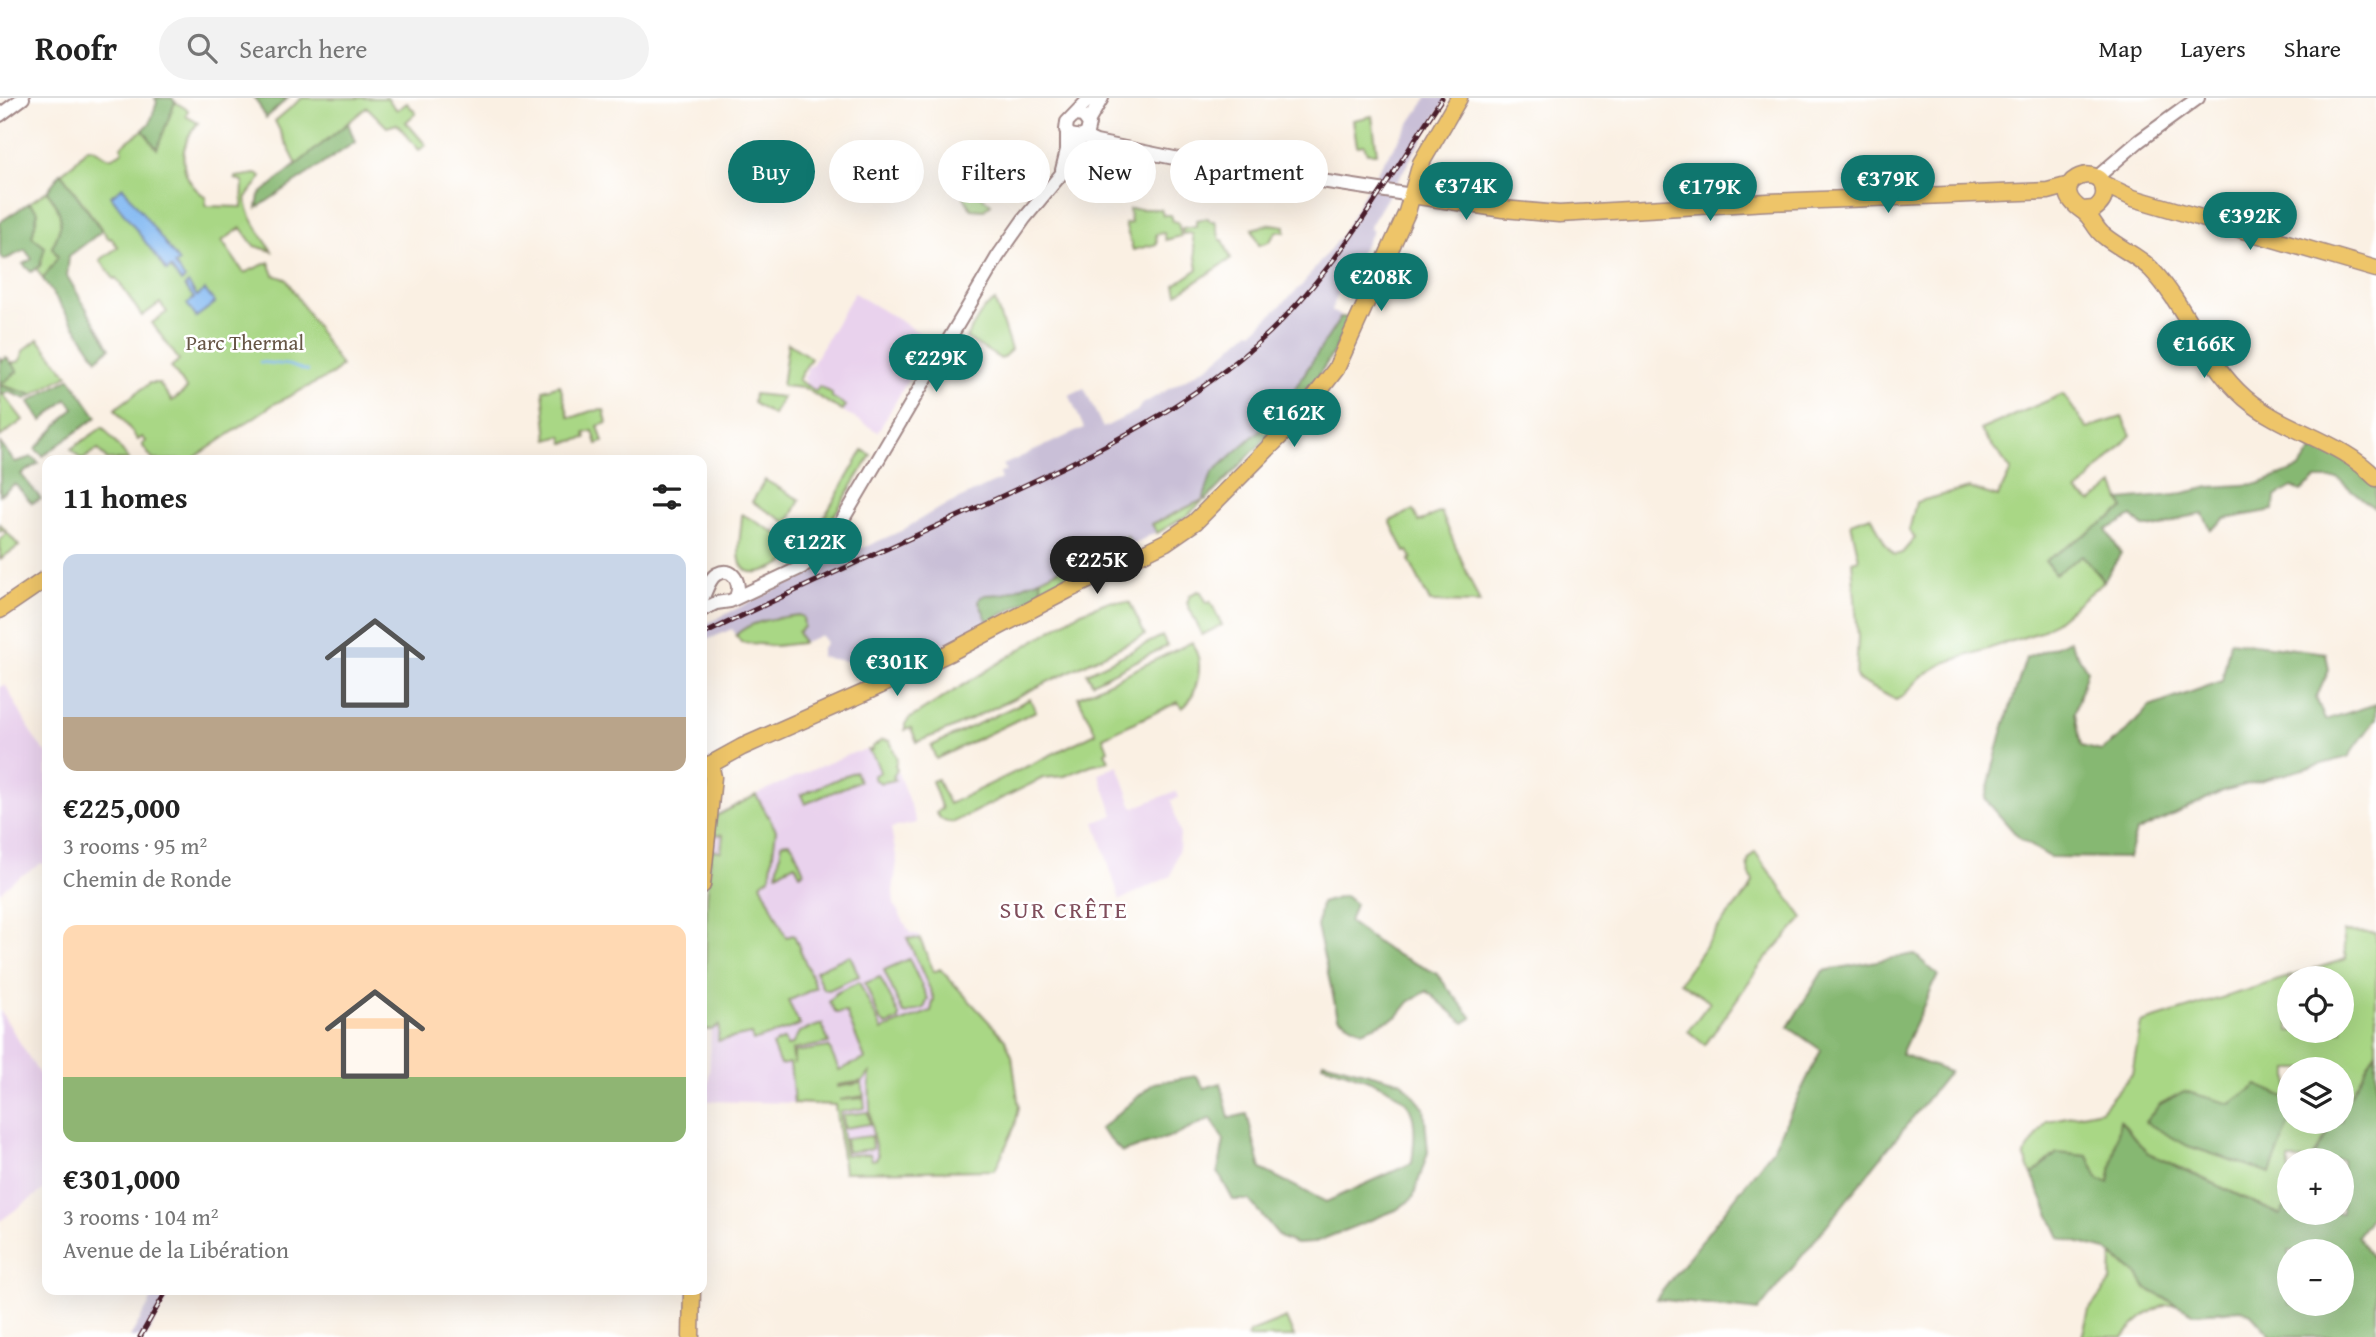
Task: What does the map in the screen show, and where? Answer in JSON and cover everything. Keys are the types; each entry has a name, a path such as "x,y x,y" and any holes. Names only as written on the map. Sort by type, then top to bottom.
{"main road":[{"path":"707,765 925,664 1166,542 1195,522 1301,415 1329,380 1347,347 1407,212 1421,163 1459,98"},
{"path":"2376,269 2133,198 2084,175 2077,178 2096,226 2104,236 2140,260 2154,273 2174,299 2214,363 2246,398 2282,423 2352,458 2376,478"},
{"path":"2084,201 2104,193 2098,180"},
{"path":"1412,195 1503,209 1559,214 1718,204 2048,191 2084,201 2133,198"},
{"path":"0,601 42,579"},
{"path":"0,610 42,580"},
{"path":"707,767 713,773 707,791"},
{"path":"691,1337 692,1295"}],"street":[{"path":"0,115 23,98"},
{"path":"1060,174 1067,150 1066,122 1090,98"},
{"path":"1081,140 1101,98"},
{"path":"2098,180 2139,141 2198,98"},
{"path":"1075,115 1083,116 1085,130 1100,140"},
{"path":"1067,132 1073,137 1085,130"},
{"path":"1156,154 1412,195"},
{"path":"707,608 720,602 728,602 809,563 827,546 1004,246 1064,170"},
{"path":"707,590 713,577 721,573 730,573 745,583 768,582"},
{"path":"736,597 739,588 737,579"},
{"path":"709,586 712,597 720,602"}],"shaded area":[{"path":"1427,98 1447,98 1369,228 1373,231 1343,281 1331,311 1348,319 1339,345 1325,368 1292,411 1188,515 922,657 906,662 873,666 821,657 821,649 826,643 821,635 803,643 775,646 741,642 732,629 707,640 707,624 860,547 901,531 932,512 1001,479 999,474 1006,470 1003,465 1084,428 1069,395 1084,388 1103,428 1137,411 1141,405 1210,365 1250,331 1253,332 1302,285 1342,234 1372,179"},
{"path":"854,293 927,337 923,345 927,347 878,432 804,388 806,369 812,365"},
{"path":"5,684 42,748 42,863 0,892 0,687"},
{"path":"868,750 895,765 917,823 891,828 897,862 894,904 910,933 919,935 934,972 940,969 1005,1039 1012,1056 1019,1107 1015,1126 995,1170 844,1172 835,1104 708,1101 711,1031 707,1030 707,897 714,820 720,812 852,753"},
{"path":"1118,765 1133,808 1176,791 1178,798 1171,800 1180,833 1171,876 1120,900 1095,822 1114,815 1099,774"},
{"path":"0,1010 42,1079 42,1191 0,1221"},
{"path":"154,1295 170,1295 146,1337 130,1337"}],"green space":[{"path":"155,98 172,98 175,102 157,149 143,130 150,123 157,102"},
{"path":"255,98 288,98 266,118"},
{"path":"302,98 387,98 397,110 407,103 416,113 406,122 426,145 419,150 397,124 387,127 367,107 297,165 275,121"},
{"name":"Parc Thermal","path":"175,102 188,110 186,116 198,123 186,142 184,162 190,181 206,197 206,206 242,207 243,181 235,177 256,174 261,176 248,194 247,207 272,251 254,246 241,228 222,241 244,273 269,262 274,275 286,279 341,366 333,374 274,404 198,455 149,455 142,445 146,441 142,437 138,440 115,409 150,383 159,383 172,401 187,389 171,367 179,360 152,323 167,312 160,303 142,316 100,260 118,247 109,239 61,173 87,148 111,157 123,151 121,146 143,130 157,148"},
{"path":"1372,116 1377,153 1367,153 1364,145 1357,146 1353,120"},
{"path":"348,123 355,142 257,208 259,195"},
{"path":"61,173 102,231 69,256 67,276 110,348 97,359 43,279 58,257 52,247 59,231 59,212 47,191"},
{"path":"47,191 59,212 60,224 52,247 58,257 43,279 36,268 40,266 32,237 38,211 29,203"},
{"path":"29,203 38,211 32,237 45,247 40,266 31,272 23,264 32,259 25,250 4,260 0,255 0,222"},
{"path":"968,203 991,204 984,210 971,209"},
{"path":"1129,209 1161,209 1163,215 1171,215 1173,221 1178,222 1181,236 1166,240 1164,233 1156,234 1157,244 1133,250 1125,224 1131,223"},
{"path":"1208,218 1215,221 1220,240 1223,240 1231,259 1177,294 1175,285 1198,269 1192,233 1183,234 1182,228 1196,226 1196,220"},
{"path":"1271,224 1285,226 1285,232 1277,231 1269,242 1259,245 1252,229"},
{"path":"995,301 1011,350 1001,359 966,338 983,310"},
{"path":"1341,317 1345,317 1349,322 1320,373 1285,417 1206,500 1204,497 1212,473 1279,413"},
{"path":"38,339 68,375 33,395 0,385 17,371 12,362 18,362 23,351"},
{"path":"788,343 811,358 798,380 816,391 819,386 832,393 832,397 846,406 842,411 804,388 782,386"},
{"path":"6,357 18,371 0,385 0,358 2,361"},
{"path":"70,378 97,417 42,455 35,449 74,408 67,399 42,421 29,402"},
{"path":"0,385 33,395 26,399 9,392 0,395"},
{"path":"560,385 569,417 604,410 607,423 598,426 603,442 597,444 593,431 585,433 586,438 564,443 562,436 548,440 543,390"},
{"path":"3,394 23,420 0,437 0,395"},
{"path":"754,394 783,397 773,415 753,403"},
{"path":"2063,394 2087,428 2122,417 2131,435 2077,492 2091,502 2114,485 2124,509 2055,574 2082,554 2104,581 2040,632 1944,663 1921,677 1896,700 1858,680 1858,637 1852,561 1859,559 1851,523 1871,516 1884,542 1895,555 1902,553 1915,538 1909,531 1916,502 1969,488 1998,497 2011,470 1980,430"},
{"path":"103,427 125,455 103,455 98,449 89,455 77,455 71,449"},
{"path":"0,443 15,462 32,457 39,463 21,474 41,499 32,503 15,484 0,495"},
{"path":"2321,447 2350,463 2376,488 2374,508 2338,479 2316,479 2301,491 2292,487 2275,497 2274,510 2225,519 2211,530 2203,514 2182,518 2162,527 2143,527 2132,516 2106,530 2121,553 2104,581 2082,555 2055,574 2045,561 2124,509 2120,500 2175,495 2210,487 2258,484 2300,468 2311,452"},
{"path":"863,450 871,455 821,537 815,533"},
{"path":"765,480 800,500 788,523 752,502"},
{"path":"1205,499 1188,515 1157,533 1152,524"},
{"path":"1413,510 1419,522 1441,512 1480,603 1430,602 1409,560 1412,558 1408,551 1405,552 1390,521"},
{"path":"742,514 806,550 772,568 753,572 746,570 741,564 739,553"},
{"path":"0,524 19,546 0,559 0,539 6,534 3,530 0,532"},
{"path":"1127,536 1132,546 1043,593 1040,579"},
{"path":"1040,579 1043,593 988,622 979,602 980,598 985,595 1004,594"},
{"path":"1198,591 1207,603 1210,601 1222,625 1202,635 1187,603 1190,595"},
{"path":"1109,601 1130,603 1145,635 950,729 917,742 911,728 905,730 909,719 1079,613"},
{"path":"798,615 803,617 804,627 798,632 803,643 775,646 741,642 736,635 757,623"},
{"path":"1162,636 1167,646 1092,683 1087,673"},
{"path":"2069,641 2087,670 2075,713 2081,746 2101,751 2126,732 2149,707 2222,681 2230,641 2326,653 2329,670 2316,698 2325,720 2376,704 2376,719 2348,757 2223,791 2136,832 2128,858 2050,857 2020,839 1985,799 2001,736 2026,658"},
{"path":"1192,642 1199,669 1195,689 1186,705 1182,708 1178,702 1103,737 1109,761 1065,776 1043,778 954,822 945,821 938,815 936,812 942,809 932,781 937,779 949,804 1096,733 1078,697"},
{"path":"1030,699 1036,711 936,759 931,746"},
{"path":"882,740 890,741 897,759 897,770 893,777 895,780 881,783 873,776 880,772 868,750 873,750 872,747"},
{"path":"855,771 859,781 805,804 801,795"},
{"path":"756,795 776,830 770,877 761,883 786,937 794,935 816,988 788,1001 800,1025 753,1041 751,1034 718,1041 719,1025 707,1030 707,897 711,850 721,851 723,835 713,834 716,816"},
{"path":"789,842 804,872 800,874 795,864 777,873 782,843"},
{"path":"1755,852 1803,918 1762,963 1705,1045 1688,1031 1710,1002 1680,982 1719,926 1750,889 1753,882 1748,863"},
{"path":"1345,896 1355,904 1349,922 1389,951 1436,973 1472,1018 1464,1023 1427,991 1409,1002 1397,1017 1362,1031 1338,1017 1317,927 1321,903"},
{"path":"2343,932 2376,933 2376,1051 2354,1089 2354,1057 2277,1057 2277,1134 2328,1134 2319,1148 2277,1148 2277,1213 2146,1152 2121,1121 2109,1182 2099,1180 2057,1153 2032,1175 2024,1155 2047,1121 2101,1110 2132,1074 2141,1023 2277,981 2277,1043 2354,1043 2354,966 2324,966 2346,959"},
{"path":"907,938 920,939 934,972 940,969 1005,1039 1012,1056 1019,1107 1015,1126 995,1170 844,1172 835,1105 794,1103 790,1063 780,1065 772,1045 784,1039 787,1046 792,1045 799,1032 822,1024 829,1043 792,1050 794,1064 794,1052 829,1047 839,1070 865,1059 846,1012 836,1013 829,1002 836,993 859,982 882,1030 931,1011 934,998","holes":["870,1073 871,1125 878,1156 872,1160 870,1154 845,1155 840,1112 865,1108 864,1098 839,1100 864,1096 862,1083 837,1087 863,1081"]},
{"path":"1914,954 1938,975 1901,1054 1949,1072 1758,1311 1656,1299 1772,1150 1821,1050 1788,1027 1823,971"},
{"path":"850,955 859,976 829,990 823,989 815,971"},
{"path":"909,959 928,999 924,1008 905,1014 884,970"},
{"path":"880,977 899,1015 899,1020 886,1025 880,1020 865,983"},
{"path":"2376,1051 2376,1210 2357,1236 2376,1264 2376,1334 2369,1337 2272,1337 2251,1314 2243,1310 2193,1313 2146,1288 2138,1275 2106,1250 2060,1238 2032,1175 2057,1153 2088,1156 2099,1180 2109,1182 2120,1120 2146,1152 2277,1214 2277,1225 2354,1225 2354,1148 2319,1148 2328,1134 2354,1134 2354,1089"},
{"path":"1323,1061 1402,1082 1424,1108 1428,1152 1413,1198 1396,1210 1313,1243 1296,1244 1281,1238 1249,1200 1233,1200 1218,1172 1224,1141 1211,1118 1179,1134 1122,1152 1100,1129 1154,1083 1196,1076 1204,1088 1221,1083 1229,1118 1247,1114 1261,1169 1326,1202 1412,1163 1414,1128 1410,1108 1395,1093 1322,1064"},
{"path":"2257,1085 2277,1094 2277,1134 2285,1134 2280,1148 2277,1148 2270,1173 2188,1146 2145,1122 2160,1104 2184,1091 2231,1104"},
{"path":"868,1112 870,1124 844,1128 843,1115"},
{"path":"871,1136 872,1149 847,1152 845,1139"},
{"path":"2112,1256 2138,1275 2146,1288 2177,1305 2154,1310 2123,1337 2082,1337 2089,1310 2111,1281"},
{"path":"1286,1318 1294,1337 1247,1337 1251,1332"}],"water":[{"path":"123,187 179,262 175,265 185,279 181,282 171,268 167,271 111,196"},
{"path":"188,283 197,296 205,290 215,303 196,317 187,304 194,298 185,286"}],"waterway":[{"path":"260,362 288,365 308,371"}],"railway":[{"path":"707,633 1073,462 1142,426 1207,384 1270,332 1319,278 1362,220 1442,98"},
{"path":"140,1337 164,1295"}],"district":[{"name":"SUR CRÊTE","path":"1064,909"}]}
